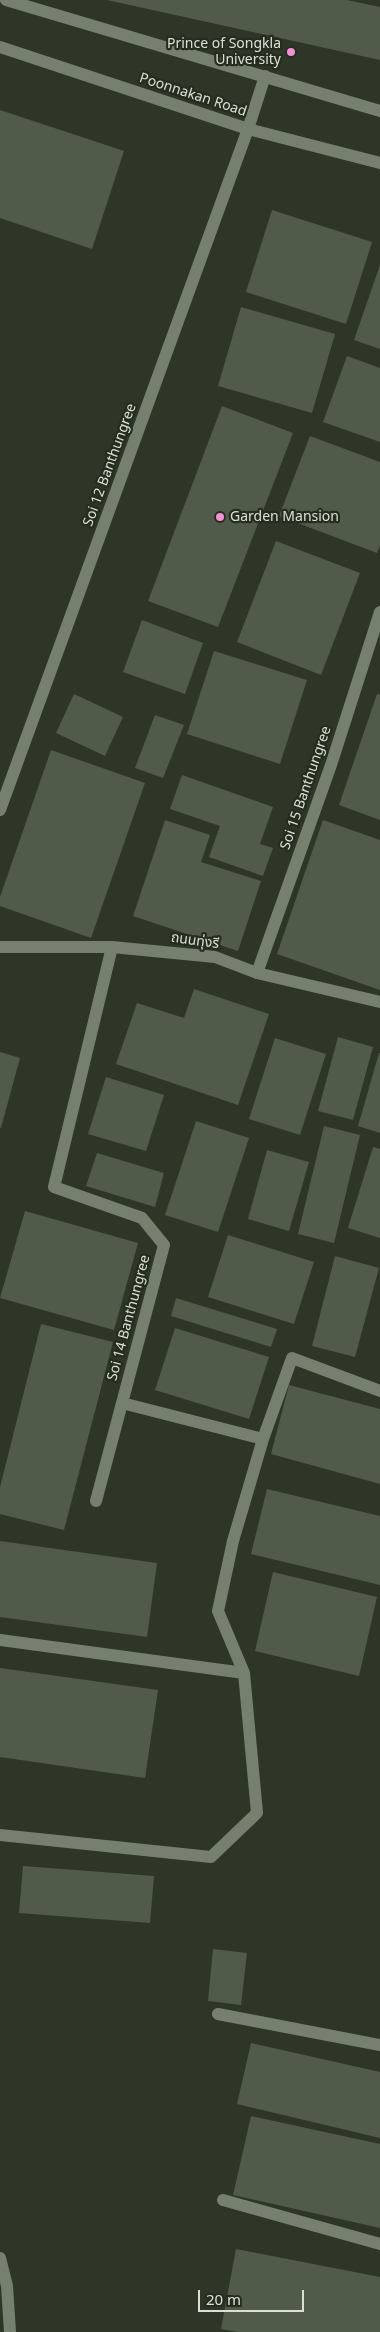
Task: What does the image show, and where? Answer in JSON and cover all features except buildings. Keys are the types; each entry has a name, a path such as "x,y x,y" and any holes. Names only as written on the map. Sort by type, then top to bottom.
{"street":[{"path":"6,0 380,111"},
{"name":"Poonnakan Road","path":"0,47 248,129 380,163"},
{"name":"Soi 12 Banthungree","path":"0,810 248,129 265,76"},
{"name":"Soi 15 Banthungree","path":"256,973 331,764 380,612"},
{"name":"ถนนทุ่งรี","path":"0,948 112,947 215,956 256,973 380,1002"},
{"name":"Soi 14 Banthungree","path":"96,1501 164,1245 142,1218 54,1187 112,947"},
{"path":"0,1835 211,1856 257,1813 244,1673 218,1611 233,1541 263,1439 292,1358 380,1391"},
{"path":"122,1403 263,1439"},
{"path":"0,1640 244,1673"},
{"path":"218,2014 380,2045"},
{"path":"223,2200 380,2244"},
{"path":"0,2258 7,2286 10,2332"}],"place":[{"name":"Prince of Songkla University","path":"291,52"},
{"name":"Garden Mansion","path":"220,517"}]}
